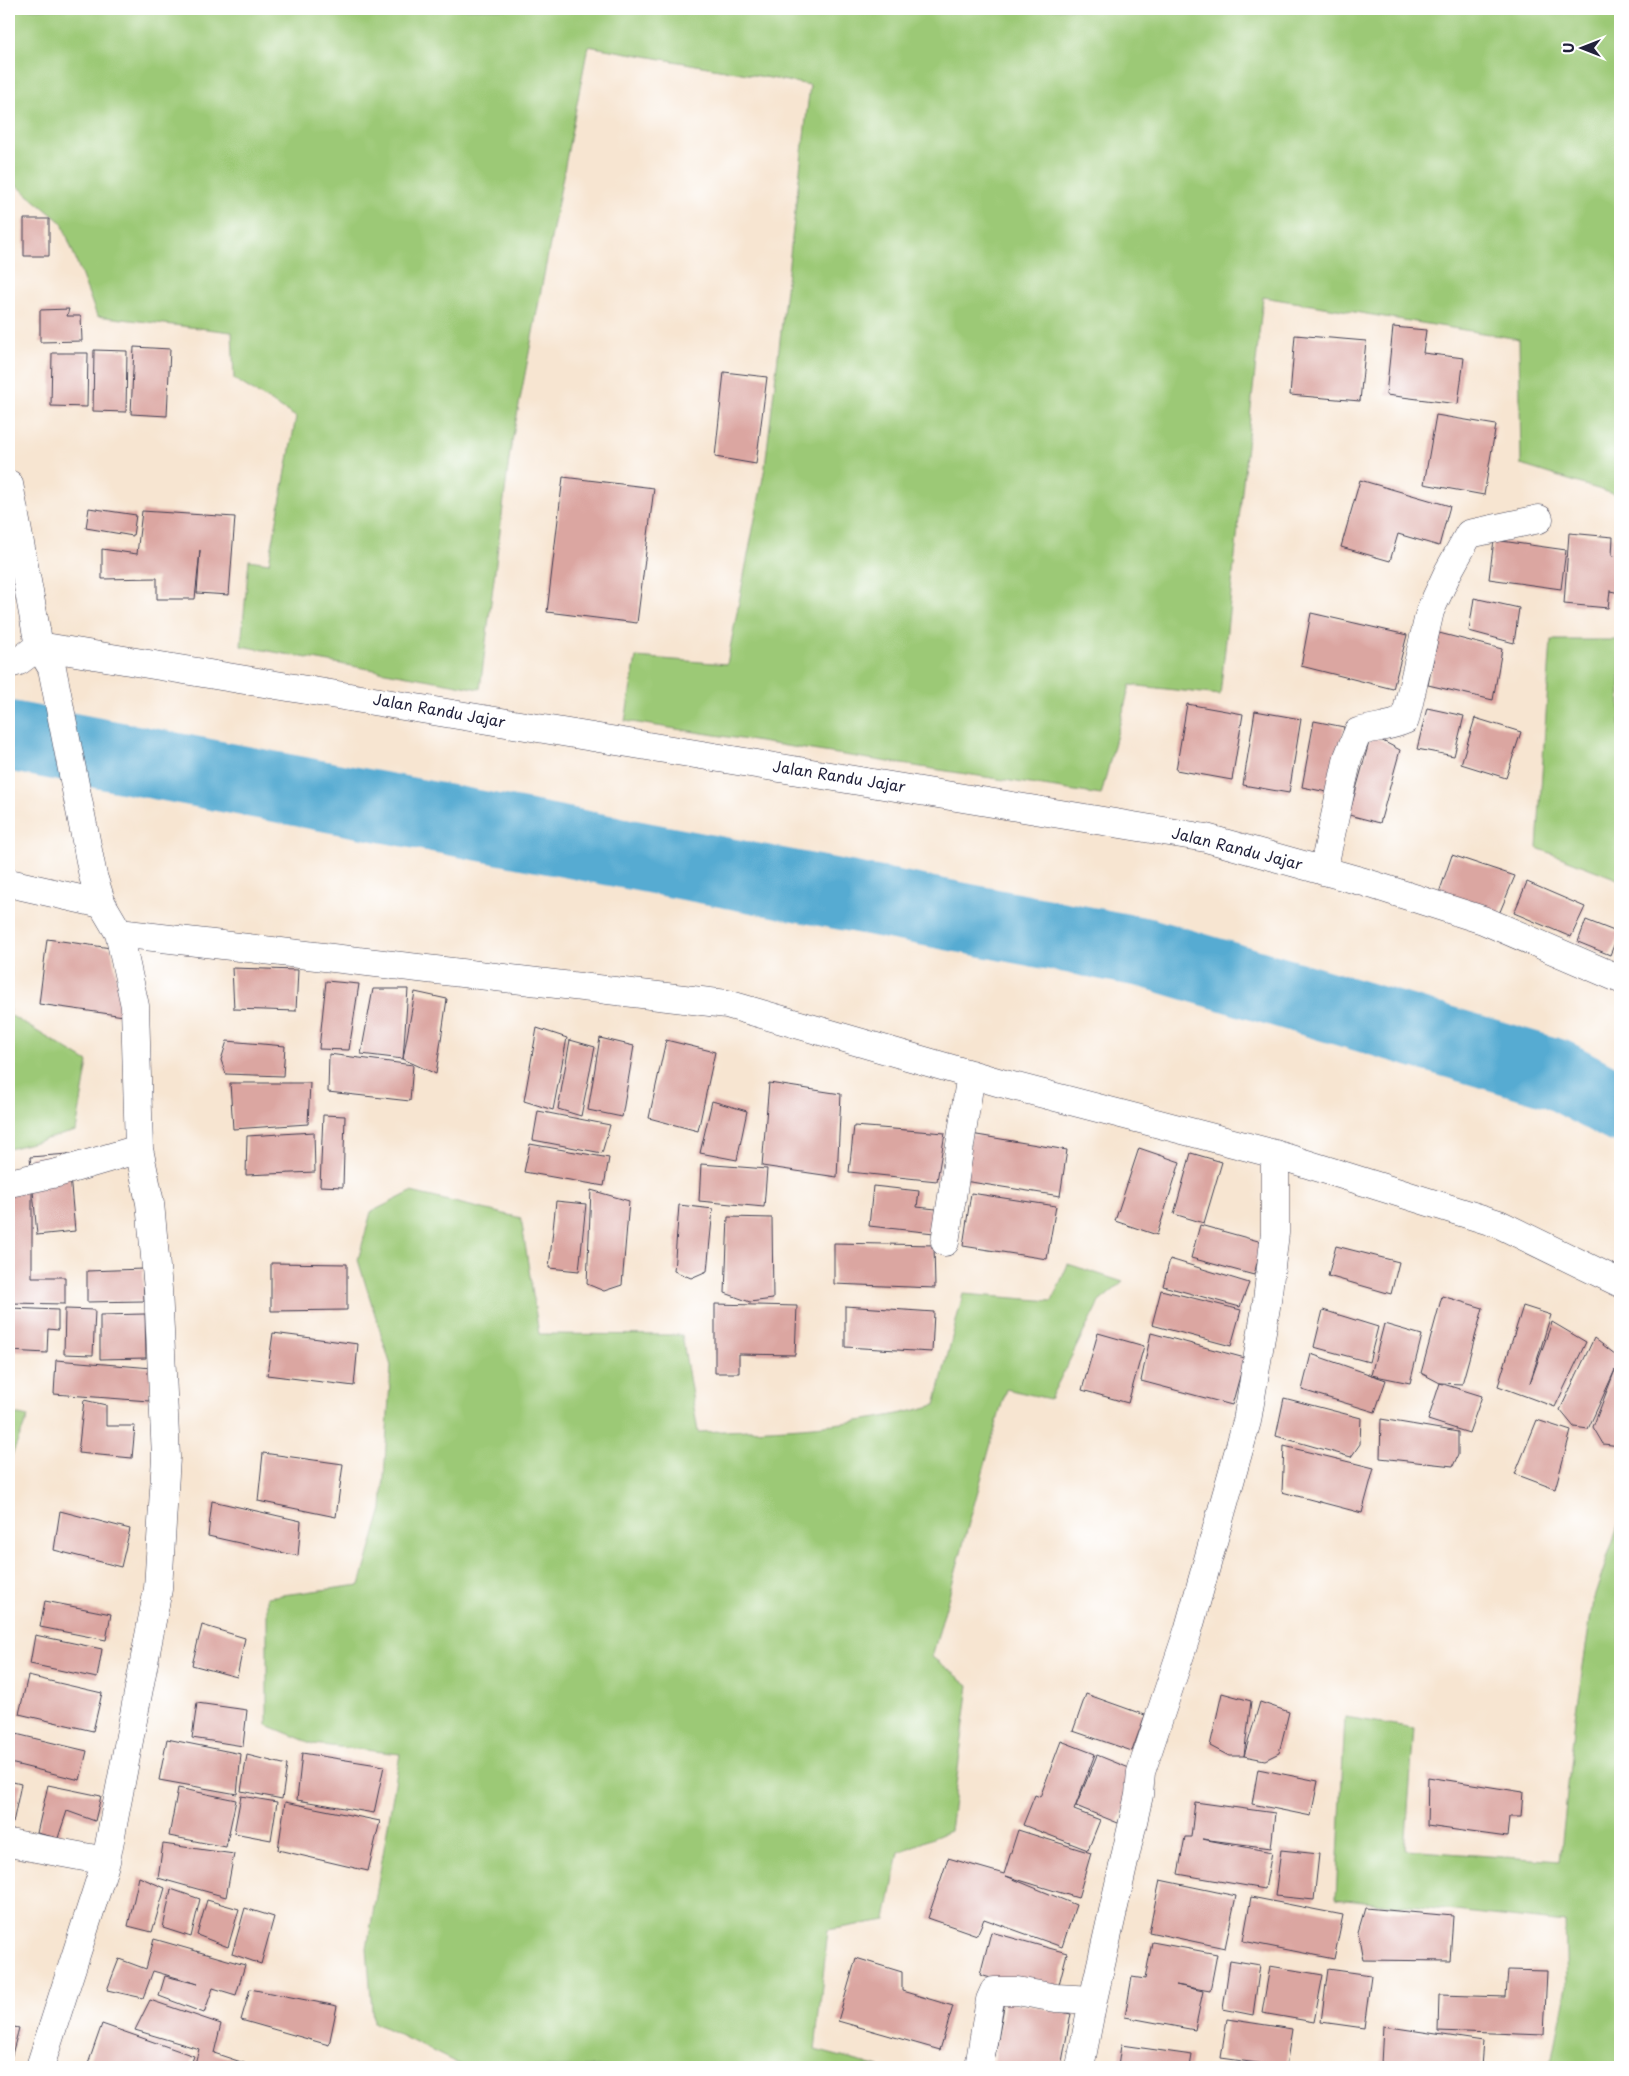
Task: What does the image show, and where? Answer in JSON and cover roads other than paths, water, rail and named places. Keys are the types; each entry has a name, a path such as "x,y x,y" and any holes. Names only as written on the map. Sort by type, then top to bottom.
{"street":[{"path":"9,484 93,876 102,904 119,933 135,1006 139,1149 151,1212 158,1289 166,1456 158,1589 106,1861 40,2067"},
{"path":"1325,863 1348,757 1358,732 1371,728 1392,726 1405,720 1430,611 1448,572 1469,534 1539,519"},
{"path":"9,664 46,657"},
{"name":"Jalan Randu Jajar","path":"46,657 1206,838 1325,863 1483,920 1620,979"},
{"path":"9,884 102,904"},
{"path":"119,933 727,1004 971,1074 1275,1154 1499,1224 1620,1283"},
{"path":"945,1242 971,1074"},
{"path":"9,1183 57,1173 139,1149"},
{"path":"1080,2067 1139,1795 1141,1772 1188,1631 1247,1421 1267,1301 1274,1233 1275,1154"},
{"path":"9,1843 106,1861"},
{"path":"979,2067 990,2000 994,1991 1017,1991 1056,1998 1093,2000"}],"waterway":[{"path":"9,736 1147,953 1557,1074 1620,1108"}]}
